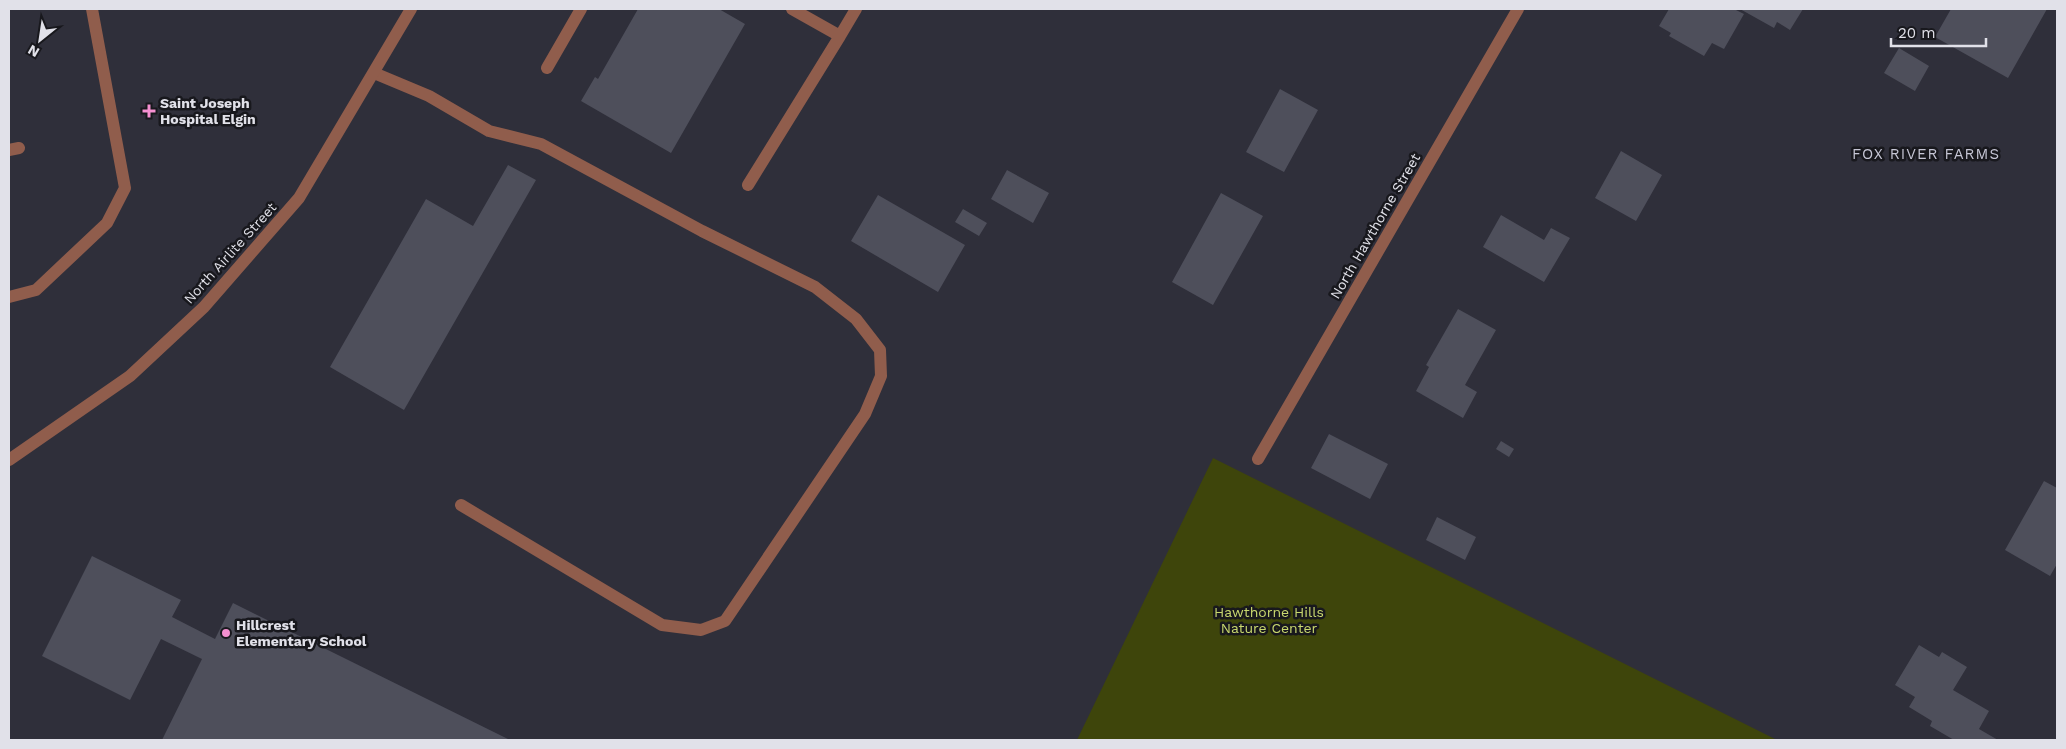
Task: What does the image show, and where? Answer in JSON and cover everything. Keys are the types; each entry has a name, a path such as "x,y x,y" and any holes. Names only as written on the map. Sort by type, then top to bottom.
{"street":[{"path":"9,297 36,290 107,223 126,188 92,9"},
{"name":"North Airlite Street","path":"9,460 130,376 204,306 299,198 411,9"},
{"path":"547,68 580,9"},
{"path":"792,9 840,36"},
{"path":"748,185 856,9"},
{"name":"North Hawthorne Street","path":"1258,458 1518,9"},
{"path":"374,73 429,96 489,131 541,144 702,231 815,287 856,319 880,350 881,376 866,414 725,621 701,630 662,625 461,505"}],"green space":[{"name":"Hawthorne Hills Nature Center","path":"1213,458 1777,740 1077,740"}],"building":[{"path":"638,9 719,9 745,24 671,153 581,101 595,77 598,79"},
{"path":"1669,9 1734,9 1744,14 1724,49 1712,43 1704,56 1669,36 1671,33 1659,26"},
{"path":"1740,9 1803,9 1790,30 1777,22 1774,28"},
{"path":"1951,9 2047,9 2008,78 1935,37"},
{"path":"1899,48 1929,66 1915,91 1884,73"},
{"path":"1280,89 1318,110 1284,172 1246,152"},
{"path":"1621,151 1662,175 1636,221 1595,198"},
{"path":"508,165 536,180 404,410 330,367 426,199 473,226"},
{"path":"1007,170 1049,193 1033,223 991,199"},
{"path":"1221,193 1263,216 1213,305 1172,282"},
{"path":"878,195 965,245 938,292 851,241"},
{"path":"963,209 987,223 979,236 955,222"},
{"path":"1501,215 1544,240 1551,228 1570,238 1544,282 1483,247"},
{"path":"1458,309 1496,330 1465,385 1477,392 1463,418 1416,391 1429,367 1426,365"},
{"path":"1329,434 1388,464 1370,499 1311,468"},
{"path":"1501,441 1514,449 1509,457 1496,449"},
{"path":"2044,481 2057,488 2057,564 2050,576 2005,550"},
{"path":"1437,517 1476,537 1465,560 1426,540"},
{"path":"92,556 181,600 172,617 215,639 233,603 510,740 162,740 202,659 161,639 130,700 42,656"},
{"path":"1919,645 1939,657 1942,652 1967,667 1953,690 1989,711 1979,729 1998,740 1954,740 1930,726 1932,721 1909,707 1915,697 1895,685"}],"place":[{"name":"Saint Joseph Hospital Elgin","path":"149,111"},
{"name":"Hillcrest Elementary School","path":"226,633"}],"district":[{"name":"FOX RIVER FARMS","path":"1926,154"}]}
